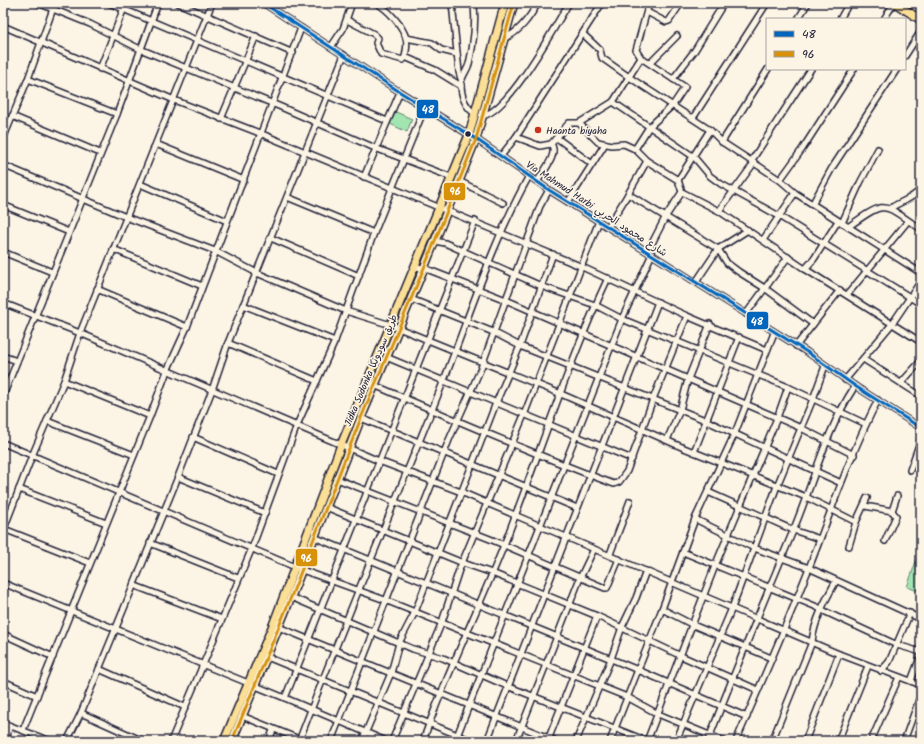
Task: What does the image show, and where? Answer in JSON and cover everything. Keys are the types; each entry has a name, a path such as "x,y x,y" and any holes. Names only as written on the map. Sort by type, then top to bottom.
{"main road":[{"name":"Jidka Sodonka طريق سودونكا","path":"232,741 252,685 299,569 314,537 386,357 412,299 476,139 478,114 505,3"},
{"name":"Jidka Sodonka طريق سودونكا","path":"224,741 267,657 276,626 291,597 341,444 478,114 505,38 514,3"},
{"path":"895,3 921,20"}],"street":[{"path":"3,12 6,3"},
{"path":"38,3 90,24 140,49 272,103 376,148 451,177"},
{"path":"3,139 42,42 55,3"},
{"path":"109,3 150,22 197,40 245,62 387,121"},
{"path":"100,69 126,3"},
{"path":"3,396 34,316 117,114 158,3"},
{"path":"178,3 293,53"},
{"path":"90,563 3,530 64,380 80,333 212,3"},
{"name":"Via Mahmud Harbi شارع محمود الحربي","path":"263,3 400,92 476,139 549,190 696,282 796,346 854,386 921,428"},
{"path":"331,47 347,20 352,3"},
{"path":"376,3 389,13 401,28 406,38 405,57"},
{"path":"452,3 461,86 467,107 478,114 492,112 515,89 569,3"},
{"path":"461,78 466,72 476,28 474,3"},
{"path":"505,38 514,35 527,20 538,3"},
{"path":"502,156 516,137 602,3"},
{"path":"635,149 649,127 673,105 685,87 641,58 636,50 648,12 649,3"},
{"path":"648,12 666,22 669,21 681,3"},
{"path":"673,79 695,50 724,3"},
{"path":"693,118 767,3"},
{"path":"799,18 808,3"},
{"path":"840,18 848,3"},
{"path":"885,18 895,3"},
{"path":"347,20 374,34 378,38 376,43 381,54 403,60 405,57"},
{"path":"3,26 128,81 262,134 447,211 475,221 501,234 608,278 687,316 710,324 767,350"},
{"path":"23,730 72,612 106,522 167,371 187,327 302,28"},
{"path":"906,54 921,31"},
{"path":"583,34 598,48 602,58 693,118 710,130 722,142 780,180 795,193 921,272"},
{"path":"221,119 256,36"},
{"path":"650,63 677,36"},
{"path":"406,38 432,42 441,50 457,54"},
{"path":"67,741 81,712 178,477 243,305 344,55"},
{"path":"405,57 435,70 461,86"},
{"path":"516,137 540,146 551,144 569,123 579,123 613,102 641,58"},
{"path":"722,142 767,70"},
{"path":"718,211 753,162 810,70"},
{"path":"780,180 803,148 853,70"},
{"path":"813,203 832,168 896,70"},
{"path":"28,78 117,114"},
{"path":"364,177 400,92"},
{"path":"613,102 694,157 710,176 733,191 824,243 909,298 921,304"},
{"path":"171,741 238,578 252,548 297,425 335,341 374,234 424,107"},
{"path":"12,116 100,153"},
{"path":"579,123 595,140 605,144 624,144 635,149 647,160 678,180 682,192 718,211 805,269 847,294 921,342"},
{"path":"678,180 710,130"},
{"path":"557,138 592,164"},
{"path":"156,144 244,180"},
{"path":"538,181 553,155 553,147 551,144"},
{"path":"568,202 605,144"},
{"path":"805,269 840,222 878,149"},
{"path":"608,226 647,160"},
{"path":"3,165 126,217 215,251 257,273 346,311 391,325 428,341 455,350 508,374 561,394 612,418 806,497 856,522"},
{"path":"242,716 273,730 301,740 311,708 443,381 479,290 488,263 513,204 529,176"},
{"path":"459,181 503,203"},
{"path":"140,184 227,221"},
{"path":"891,208 897,204 906,202 921,189"},
{"path":"331,741 385,600 457,420 482,363 540,206 549,190"},
{"path":"455,741 551,496 577,437 622,319 666,216 682,192"},
{"path":"763,240 795,193"},
{"path":"628,194 718,249 725,260 733,268 813,324"},
{"path":"287,197 374,234"},
{"path":"3,205 69,232"},
{"path":"848,226 874,209 882,206 891,208 921,229"},
{"path":"285,698 345,550 379,461 417,371 475,221"},
{"path":"392,741 404,714 415,683 442,622 451,593 524,415 580,266 599,221"},
{"path":"847,294 908,221"},
{"path":"696,282 718,249 748,230"},
{"path":"271,238 359,276"},
{"path":"435,242 445,243 541,286 595,305 622,319 729,362 866,424"},
{"path":"113,249 202,286"},
{"path":"3,252 52,272"},
{"path":"362,741 391,673 399,643 415,612 496,403 520,346 552,254"},
{"path":"746,314 766,290 788,258"},
{"path":"415,267 424,268 506,300 611,347 801,428 854,455"},
{"path":"423,741 441,693 504,545 583,334 608,278"},
{"path":"845,380 892,324 921,282"},
{"path":"98,289 187,327"},
{"path":"796,346 840,290"},
{"path":"412,299 493,332 520,346 546,355 625,389 653,398 705,420 816,470 841,483"},
{"path":"487,741 507,686 532,627 565,536 649,330 658,302"},
{"path":"3,303 80,333 379,461 433,480 594,549 610,554 671,583 757,618 839,654 921,685"},
{"path":"243,305 335,341"},
{"path":"367,382 405,397 431,410 485,431 511,444 614,484 619,482 625,475 632,459 653,398 687,316"},
{"path":"667,440 680,410 688,379 710,324"},
{"path":"610,741 662,609 695,519 735,433 774,333"},
{"path":"694,452 705,420 718,392 739,337"},
{"path":"228,344 317,381"},
{"path":"3,356 17,361"},
{"path":"386,357 548,426 632,459"},
{"path":"863,359 921,396"},
{"path":"901,383 921,361"},
{"path":"676,741 732,608 777,486 825,366"},
{"path":"64,380 150,416"},
{"path":"708,741 768,588 793,530 826,442 839,411 854,386"},
{"path":"291,597 374,631 399,643 454,663 507,686 647,741 670,684 679,655 693,625 715,566 741,506 788,388"},
{"path":"736,741 809,568 830,509 866,424 878,400"},
{"path":"361,418 473,463 577,508"},
{"path":"47,421 134,455"},
{"path":"193,438 278,474"},
{"path":"910,470 921,439"},
{"path":"3,443 164,510 299,569 442,622 627,697 658,714 724,741"},
{"path":"178,477 265,513"},
{"path":"337,479 504,545 607,588 619,559"},
{"path":"19,489 106,522"},
{"path":"708,492 793,530 820,539"},
{"path":"892,511 897,496"},
{"path":"849,546 856,522 865,506 867,498"},
{"path":"610,554 630,501"},
{"path":"865,506 892,511 896,516 885,541"},
{"path":"326,507 597,616 758,690"},
{"path":"695,519 754,548 809,568 921,619"},
{"path":"314,537 638,670 747,717"},
{"path":"150,543 238,578"},
{"path":"516,741 580,578 594,549"},
{"path":"683,552 822,609 921,653 911,681"},
{"path":"576,741 646,572"},
{"path":"772,741 812,642 813,632 822,609 836,581"},
{"path":"3,583 311,708 386,741"},
{"path":"133,585 222,619"},
{"path":"662,609 693,625 771,658"},
{"path":"881,671 889,662 898,644 910,613"},
{"path":"548,740 597,616"},
{"path":"276,626 496,716 548,740 556,741"},
{"path":"3,634 53,657"},
{"path":"805,741 839,654"},
{"path":"267,657 472,741"},
{"path":"838,741 868,666"},
{"path":"99,669 185,707"},
{"path":"871,741 899,677"},
{"path":"3,681 36,696"},
{"path":"904,741 921,694"},
{"path":"81,712 143,741"},
{"path":"3,723 23,730 37,738 50,741"},
{"path":"5,741 10,726"},
{"path":"269,741 273,730"}],"green space":[{"path":"396,112 412,119 407,132 390,124"},
{"path":"921,547 921,592 907,587"}],"transit line":[{"name":"48","path":"263,3 400,92 476,139 549,190 807,352 855,386 921,428"},
{"name":"96","path":"232,741 291,597 361,418 476,139 514,3"}],"place":[{"name":"Haanta biyaha","path":"538,130"}]}
